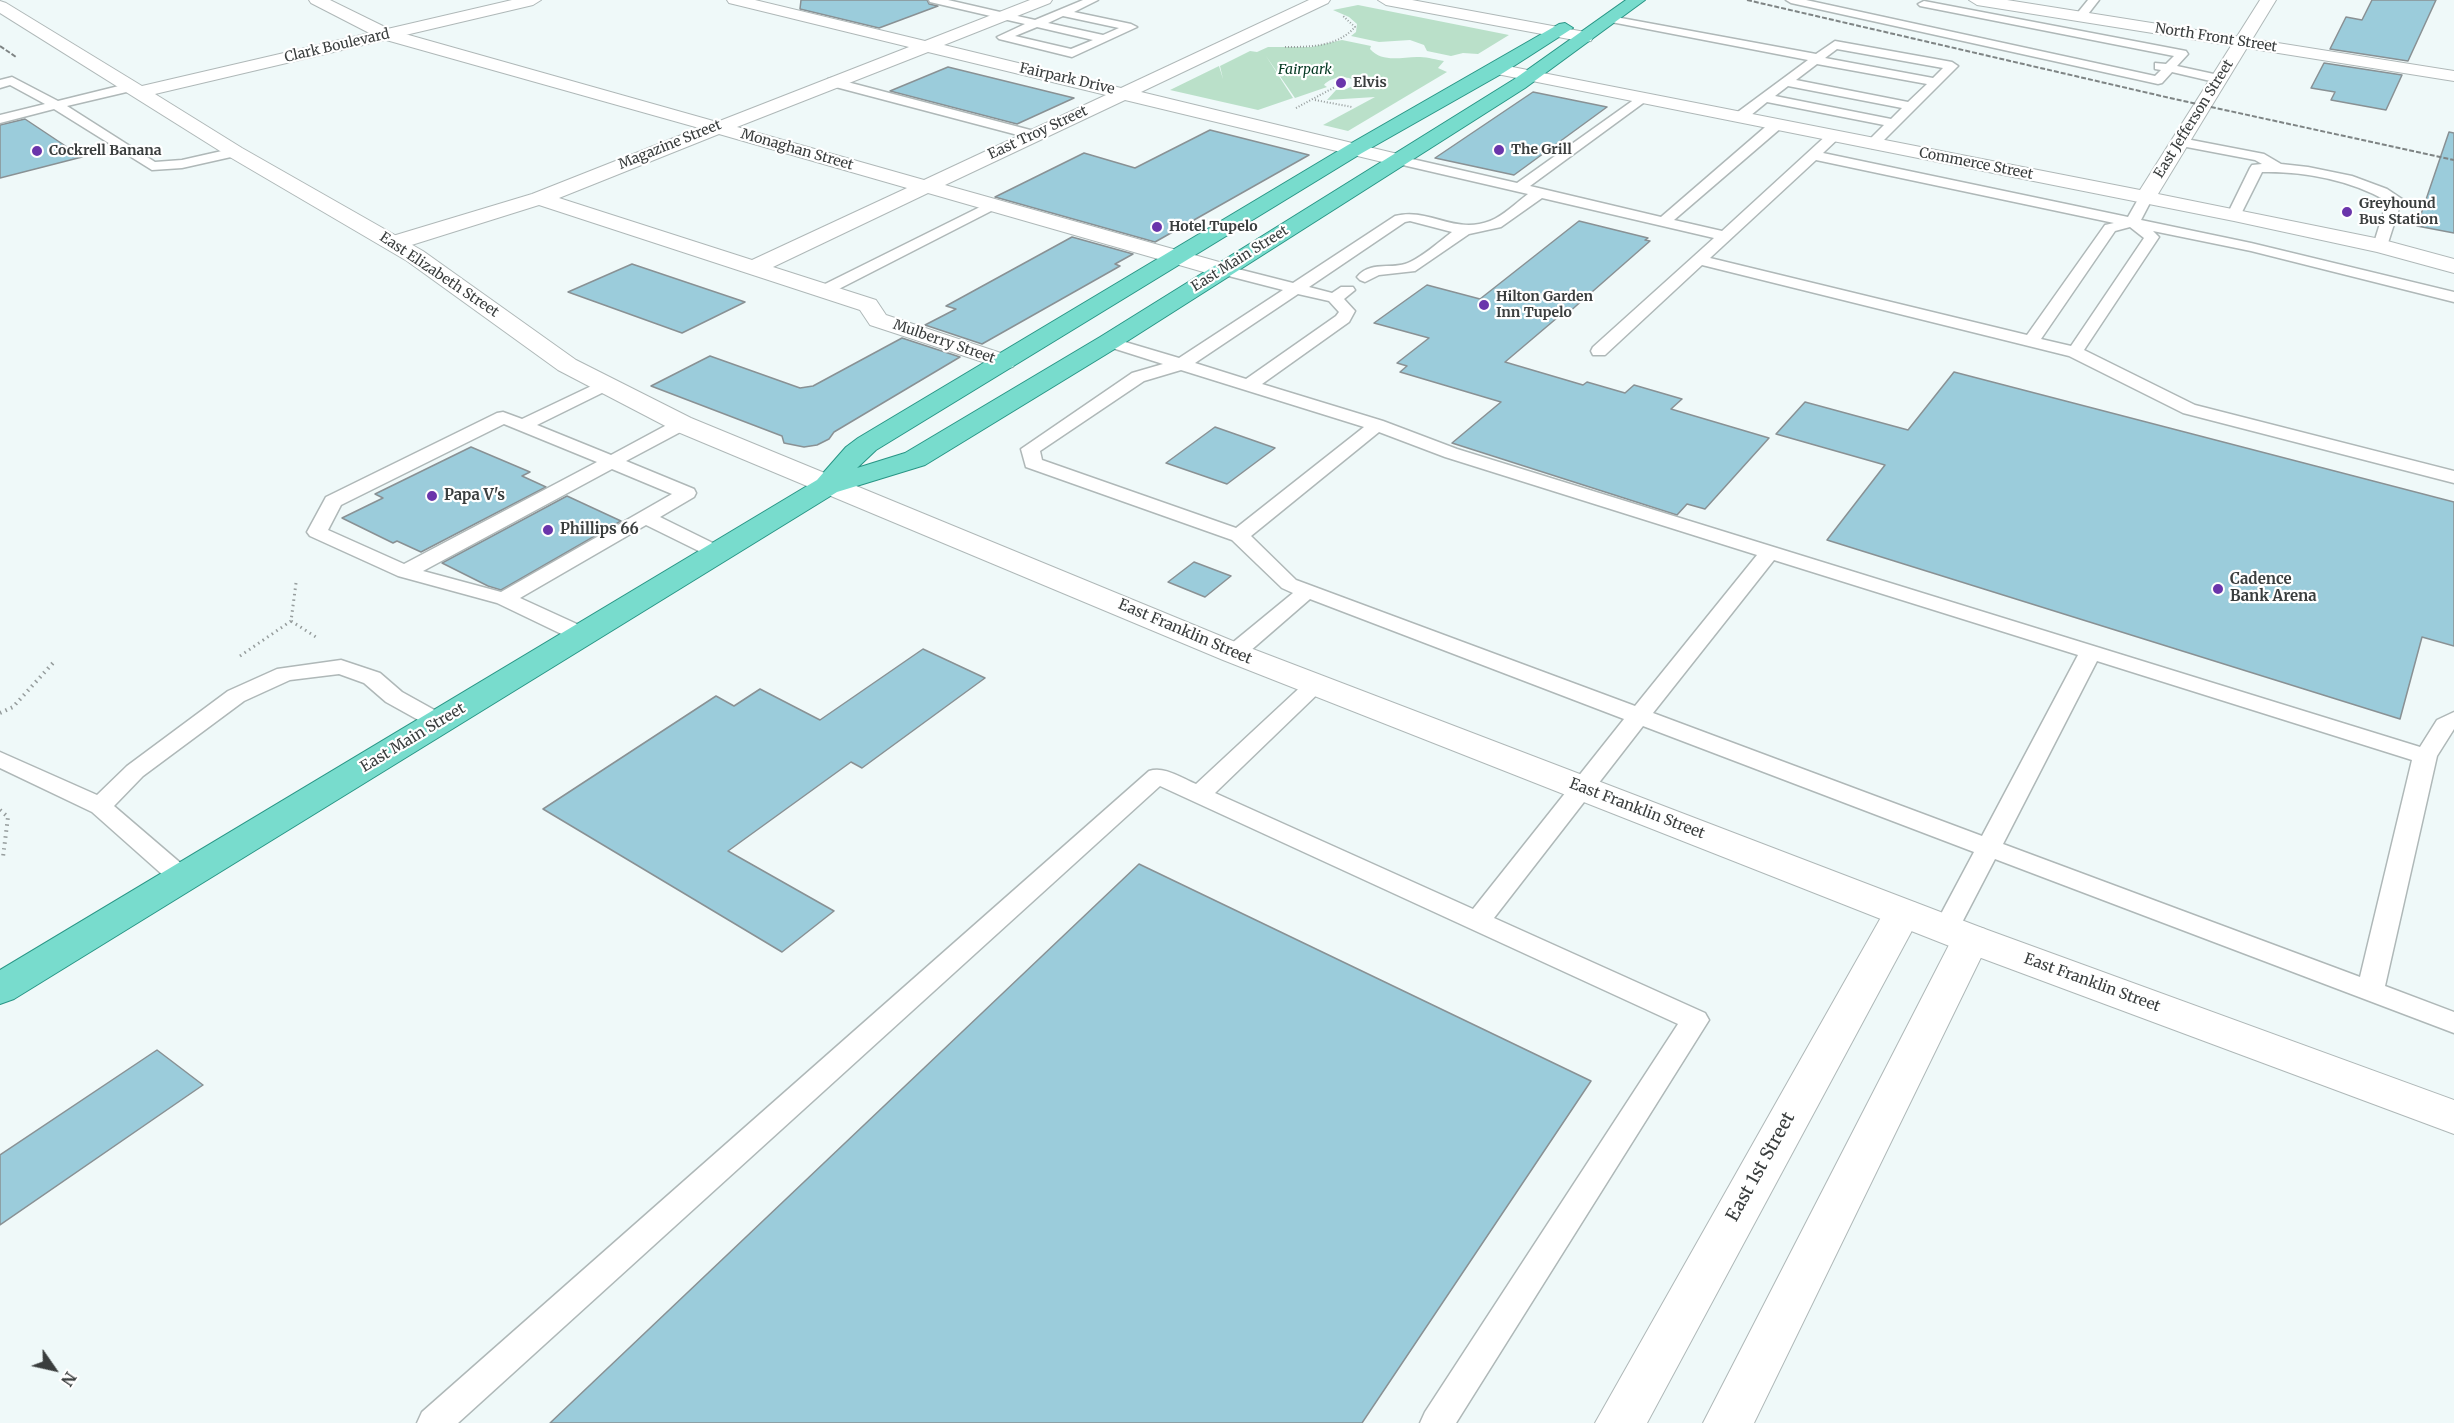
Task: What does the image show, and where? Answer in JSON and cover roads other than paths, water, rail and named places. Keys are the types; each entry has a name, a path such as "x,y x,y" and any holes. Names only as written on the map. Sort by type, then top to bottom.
{"main road":[{"name":"East Main Street","path":"827,486 855,453 1355,149 1497,69 1556,32 1618,3 1630,0"},
{"name":"East Main Street","path":"0,989 827,486 915,459 1109,342 1531,76 1637,0"}],"street":[{"name":"Clark Boulevard","path":"379,32 496,0"},
{"name":"Clark Boulevard","path":"136,90 379,32 533,0"},
{"name":"Fairpark Drive","path":"735,0 1399,160"},
{"name":"Magazine Street","path":"394,243 539,198 715,127 1044,0"},
{"name":"East Troy Street","path":"755,267 1322,0"},
{"path":"1386,0 1585,38"},
{"name":"North Front Street","path":"1977,0 2454,76"},
{"name":"East Jefferson Street","path":"2146,197 2268,0"},
{"name":"Monaghan Street","path":"324,1 379,32 1222,270"},
{"name":"East Elizabeth Street","path":"0,6 235,152 394,243 567,365 682,424 827,486"},
{"name":"Commerce Street","path":"1497,69 2234,215 2380,246 2454,266"},
{"name":"Mulberry Street","path":"539,198 868,305 878,320 1004,362"},
{"name":"East Franklin Street","path":"827,486 1016,561 1234,653 1581,788 1958,934 2454,1117"},
{"name":"East 1st Street","path":"1620,1423 1903,912"},
{"path":"1728,1423 1958,934"}],"lane":[{"path":"934,0 1105,39"},
{"path":"1062,13 1131,27 1072,53 1003,37 1093,0"},
{"path":"1791,0 1901,24 2158,80 2182,54 1926,2 1901,24"},
{"path":"2080,16 2094,0"},
{"path":"1914,13 1995,30"},
{"path":"1610,19 1936,82"},
{"path":"1740,117 1835,45 1952,66 1872,144"},
{"path":"2146,63 2219,79"},
{"path":"1800,71 1821,75"},
{"path":"0,84 12,81 56,105 152,166 182,164 235,152"},
{"path":"832,82 1033,135"},
{"path":"1786,82 1911,106"},
{"path":"0,119 56,105 136,90"},
{"path":"1906,91 1924,94"},
{"path":"1519,188 1642,98"},
{"path":"1765,98 1893,123"},
{"path":"1663,222 1776,124"},
{"path":"1599,351 1834,136"},
{"path":"2181,142 2259,157 2277,166 2358,182 2380,189 2395,199 2380,246"},
{"path":"1813,155 2251,248 2454,297"},
{"path":"1399,160 1725,236"},
{"path":"2234,215 2257,168 2277,166"},
{"path":"1336,260 1370,274 1410,268 1464,231 1496,224 1539,193"},
{"path":"2030,342 2110,228 2133,222 2146,197"},
{"path":"825,290 992,205"},
{"path":"1464,231 1410,218 1400,219 1182,364 1138,377 1030,449 1033,464 1239,536 1289,584 2454,1023"},
{"path":"2075,352 2152,237 2133,222"},
{"path":"1699,260 2075,352 2189,409 2454,477"},
{"path":"1222,270 1296,287 1341,294 1347,311 1343,319 1250,384"},
{"path":"1109,342 1377,425 1451,453 2425,756"},
{"path":"523,425 604,385"},
{"path":"504,599 687,494 503,417 333,501 317,532 405,572 504,599 582,635"},
{"path":"405,572 682,424"},
{"path":"1239,536 1377,425"},
{"path":"645,517 718,553"},
{"path":"1477,921 1771,551"},
{"path":"1234,653 1307,591"},
{"path":"1958,934 1989,847 2091,651"},
{"path":"100,806 135,771 236,696 285,674 340,667 372,678 394,697 439,722"},
{"path":"1199,795 1316,685"},
{"path":"2370,991 2425,756 2445,725 2454,719"},
{"path":"0,759 100,806 182,878"},
{"path":"434,1423 1157,776 1695,1020 1437,1423"}],"railway":[{"path":"1747,0 2170,98 2454,160"},
{"path":"0,46 16,57"}],"place":[{"name":"Elvis","path":"1341,83"},
{"name":"The Grill","path":"1499,150"},
{"name":"Cockrell Banana","path":"37,151"},
{"name":"Greyhound Bus Station","path":"2347,212"},
{"name":"Hotel Tupelo","path":"1157,227"},
{"name":"Hilton Garden Inn Tupelo","path":"1484,305"},
{"name":"Papa V's","path":"432,496"},
{"name":"Phillips 66","path":"548,530"},
{"name":"Cadence Bank Arena","path":"2218,589"}],"park label":[{"name":"Fairpark","path":"1305,70"}]}
